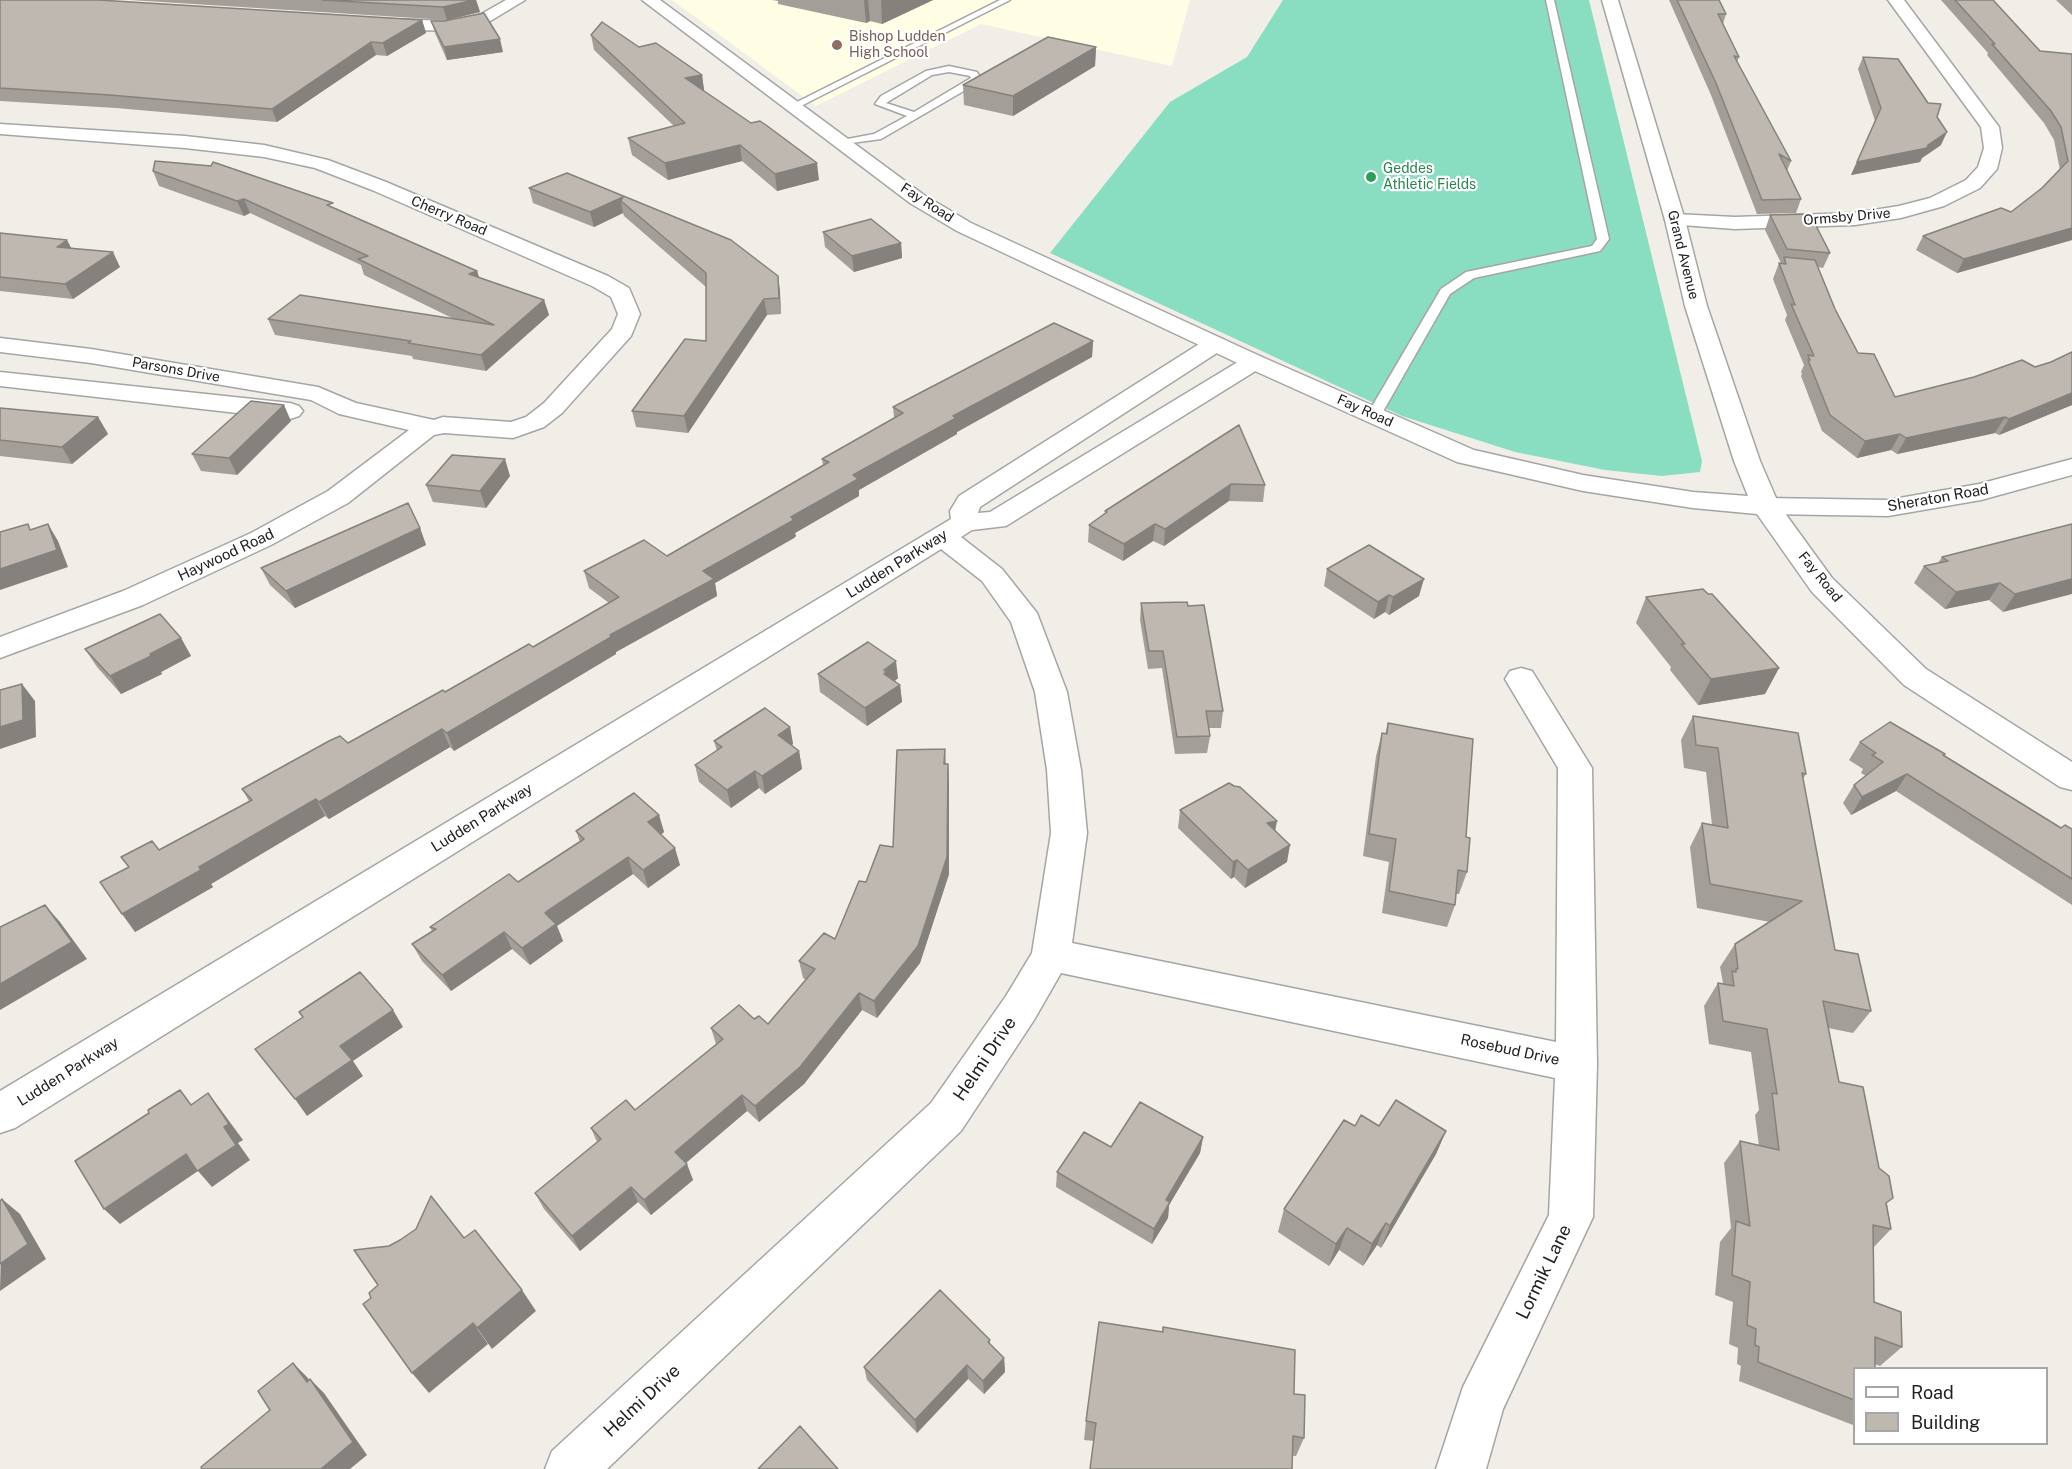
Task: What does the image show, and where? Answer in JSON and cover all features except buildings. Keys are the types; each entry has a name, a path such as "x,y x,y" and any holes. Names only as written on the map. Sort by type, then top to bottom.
{"street":[{"path":"361,23 456,26 481,20 517,0"},
{"name":"Grand Avenue","path":"1610,0 1675,220 1696,306 1747,461 1766,506"},
{"name":"Ormsby Drive","path":"1675,220 1735,223 1855,219 1901,212 1937,202 1973,184 1988,169 1993,148 1990,127 1896,0"},
{"name":"Fay Road","path":"657,1 792,107 917,199 964,227 1254,362 1466,456 1583,483 1693,500 1766,506 1822,585 1915,677 2072,778"},
{"name":"Cherry Road","path":"0,129 185,142 292,156 379,186 600,281 621,293 629,314 623,331 554,408 536,422 513,430 443,425 432,427"},
{"name":"Ludden Parkway","path":"953,529 969,502 1215,344"},
{"name":"Parsons Drive","path":"0,345 91,356 318,394 348,409 432,427"},
{"name":"Ludden Parkway","path":"0,1114 953,529 996,520 1254,362"},
{"name":"Parsons Drive","path":"0,379 300,412 348,409"},
{"name":"Haywood Road","path":"0,648 133,598 261,539 338,497 432,427"},
{"name":"Sheraton Road","path":"1766,506 1888,508 1981,492 2072,467"},
{"name":"Helmi Drive","path":"570,1469 946,1117 1020,1008 1051,955 1069,834 1064,770 1051,692 1026,620 953,529"},
{"name":"Rosebud Drive","path":"1051,955 1576,1064 1575,768 1521,679"},
{"name":"Lormik Lane","path":"1461,1469 1480,1404 1571,1217 1576,1064"}],"lane":[{"path":"792,107 1006,0"},
{"path":"1374,415 1445,292 1470,275 1596,249 1603,239 1550,0"},
{"path":"842,143 877,137 971,83 976,79 974,74 950,69 929,73 884,98 880,104 915,115"}],"shaded area":[{"name":"Bishop Ludden High School","path":"672,0 1190,0 1172,66 981,24 816,106"}],"green space":[{"name":"Geddes Athletic Fields","path":"1283,0 1589,0 1702,461 1700,472 1662,476 1605,470 1515,452 1402,416 1050,253 1170,102 1247,57"}],"place":[{"name":"Bishop Ludden High School","path":"837,45"},
{"name":"Geddes Athletic Fields","path":"1371,177"}]}
